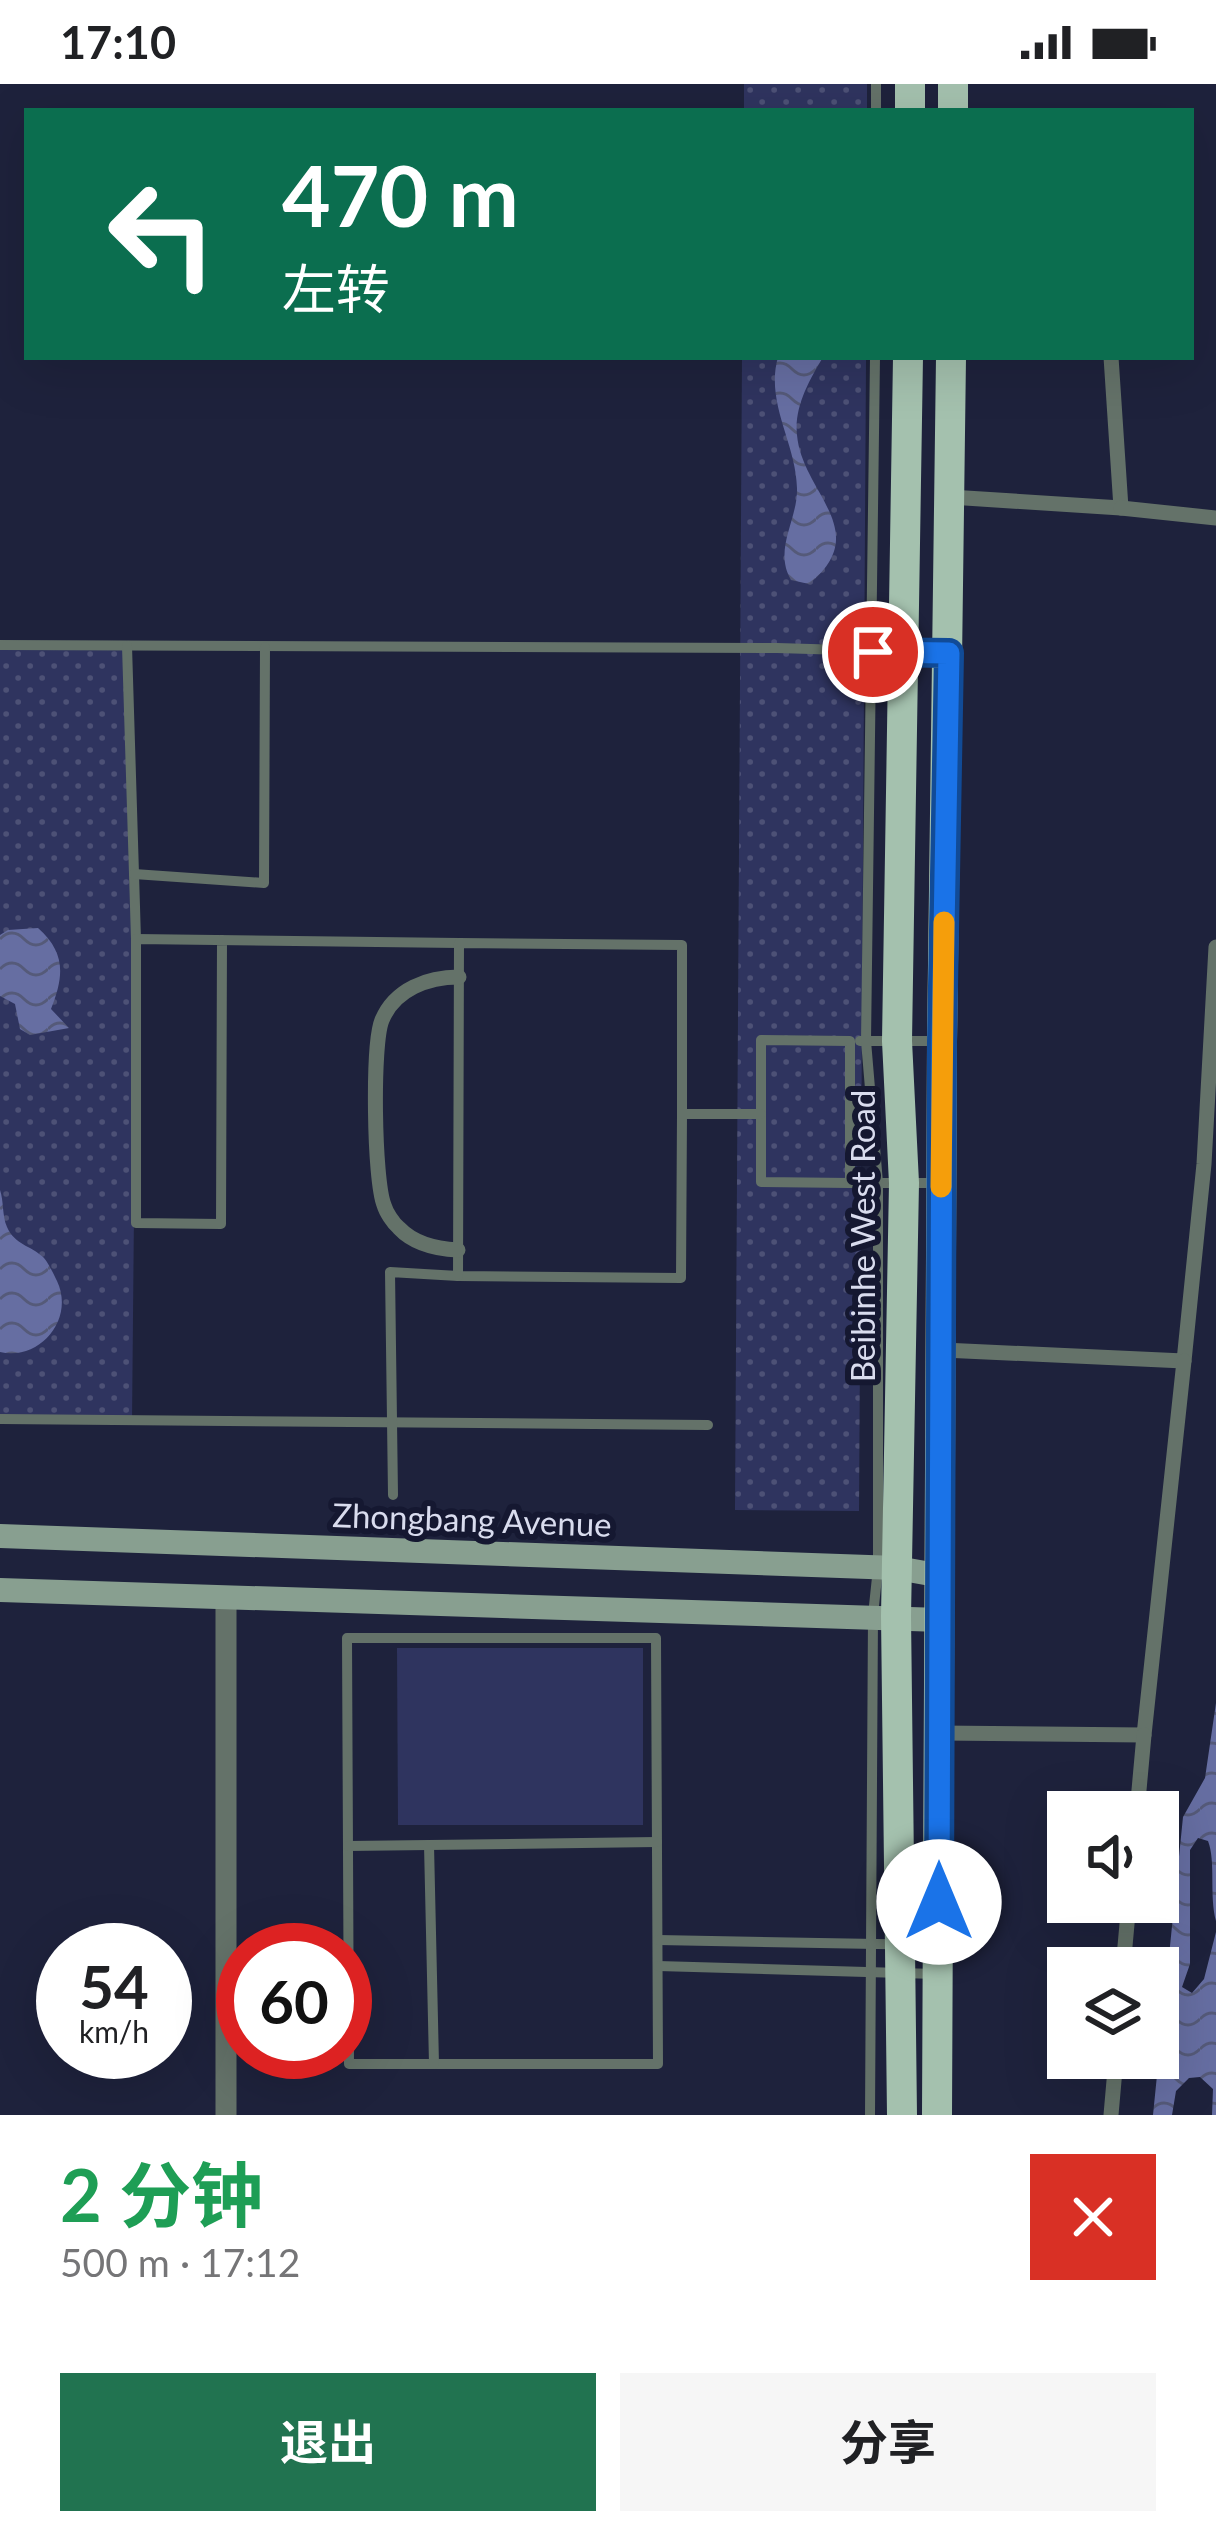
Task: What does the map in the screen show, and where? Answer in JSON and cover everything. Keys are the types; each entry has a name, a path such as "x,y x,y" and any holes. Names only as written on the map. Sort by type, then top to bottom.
{"main road":[{"name":"Beibinhe West Road","path":"902,2115 886,1958 884,1616 891,1183 882,1041 905,652 908,360"},
{"path":"938,2115 942,1042 951,360"},
{"name":"Zhongbang Avenue","path":"0,1536 887,1568 942,1576"},
{"path":"0,1590 941,1620"}],"street":[{"path":"1111,360 1121,508"},
{"path":"950,497 1216,518"},
{"path":"1139,1791 1204,1164 1216,947"},
{"path":"458,977 419,983 397,998 382,1021 377,1052 379,1179 384,1206 399,1229 423,1244 458,1250"},
{"path":"944,1350 1184,1361"},
{"path":"226,1597 226,2115"},
{"path":"940,1733 1144,1735"},
{"path":"1111,2115 1114,2079"}],"lane":[{"path":"875,360 873,652 882,1041"},
{"path":"0,645 949,653"},
{"path":"127,646 136,940 136,1223 221,1224 221,940"},
{"path":"134,874 264,883 266,647"},
{"path":"136,940 682,945 681,1277 390,1272 393,1495"},
{"path":"458,1276 459,943"},
{"path":"941,1184 761,1182 761,1040 942,1042"},
{"path":"850,1041 850,1183"},
{"path":"682,1114 761,1114"},
{"path":"0,1419 708,1425"},
{"path":"347,1638 656,1638 657,1842 658,2064 349,2064 347,1638"},
{"path":"348,1846 657,1842"},
{"path":"429,1845 434,2064"},
{"path":"658,1940 939,1959"},
{"path":"870,2115 886,1958"},
{"path":"658,1966 939,1959"}],"shaded area":[{"path":"744,84 867,84 867,108 744,108"},
{"path":"742,360 866,360 859,1511 735,1510"},
{"path":"0,645 127,646 136,999 132,1420 0,1419"},
{"path":"397,1648 643,1648 643,1825 398,1825"}],"water":[{"path":"777,360 821,360 800,404 797,435 829,511 835,547 827,565 809,584 791,580 784,557 797,488 775,374"},
{"path":"38,928 54,947 60,966 51,1009 69,1028 30,1035 20,1029 15,1004 0,996 0,935"},
{"path":"0,1190 10,1233 45,1259 61,1295 61,1309 50,1334 40,1344 15,1353 0,1352"},
{"path":"1216,1703 1216,1921 1210,1849 1208,1841 1198,1838 1190,1850 1190,1964 1182,1987 1192,1993 1204,1979 1216,1932 1216,2115 1212,2115 1213,2089 1200,2077 1189,2078 1176,2091 1172,2115 1153,2115 1157,2079 1179,2079 1179,1947 1170,1947 1172,1923 1179,1923 1183,1817 1205,1778"}],"slow traffic":[{"path":"941,1187 944,922"}],"route":[{"path":"873,652 949,653 942,1042 939,1902"}]}
